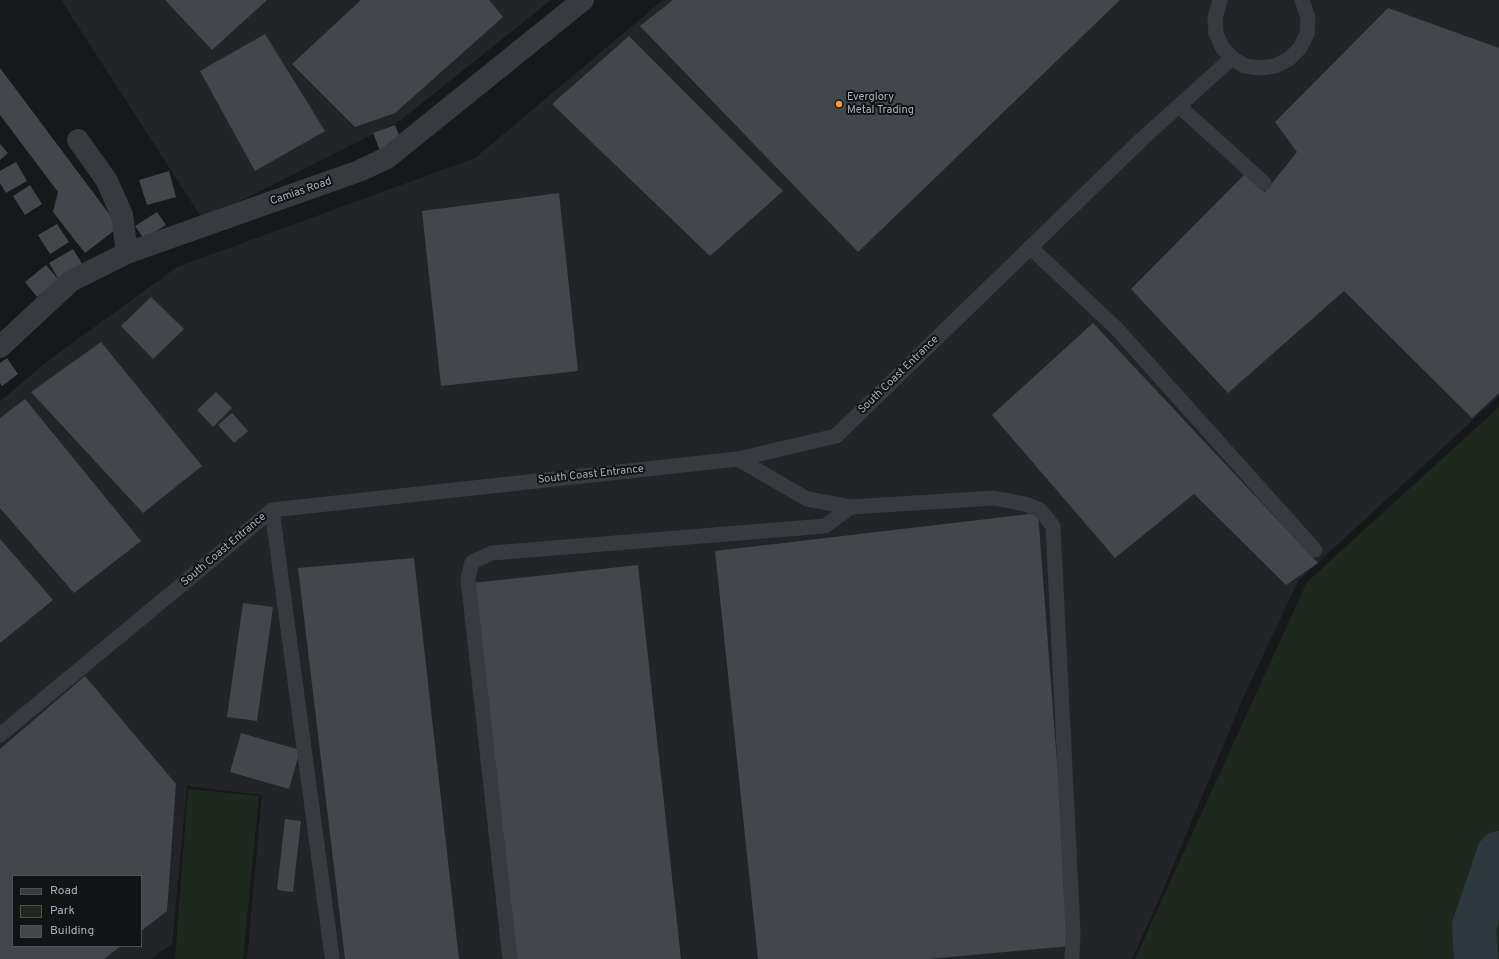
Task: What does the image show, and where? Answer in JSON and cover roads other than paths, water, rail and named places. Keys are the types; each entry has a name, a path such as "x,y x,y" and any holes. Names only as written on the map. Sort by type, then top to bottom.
{"street":[{"name":"Camias Road","path":"0,347 71,281 127,253 359,171 387,158 583,0"},
{"path":"78,140 107,181 122,215 127,253"}],"lane":[{"path":"1220,0 1215,18 1216,33 1222,47 1232,58 1245,66 1260,68 1275,66 1289,59 1300,48 1307,34 1308,18 1302,0"},
{"name":"South Coast Entrance","path":"0,735 272,510 738,459 836,436 1142,140 1232,58"},
{"path":"1179,106 1264,184"},
{"path":"1030,247 1116,329 1315,550"},
{"path":"738,459 807,498 851,507 994,498 1025,504 1040,510 1053,526 1073,931 1072,959"},
{"path":"510,959 468,579 472,562 492,553 825,526 851,507"},
{"path":"272,510 332,956"}],"waterway":[{"path":"1476,959 1474,926 1499,853"}],"place":[{"name":"Everglory Metal Trading","path":"839,104"}]}
